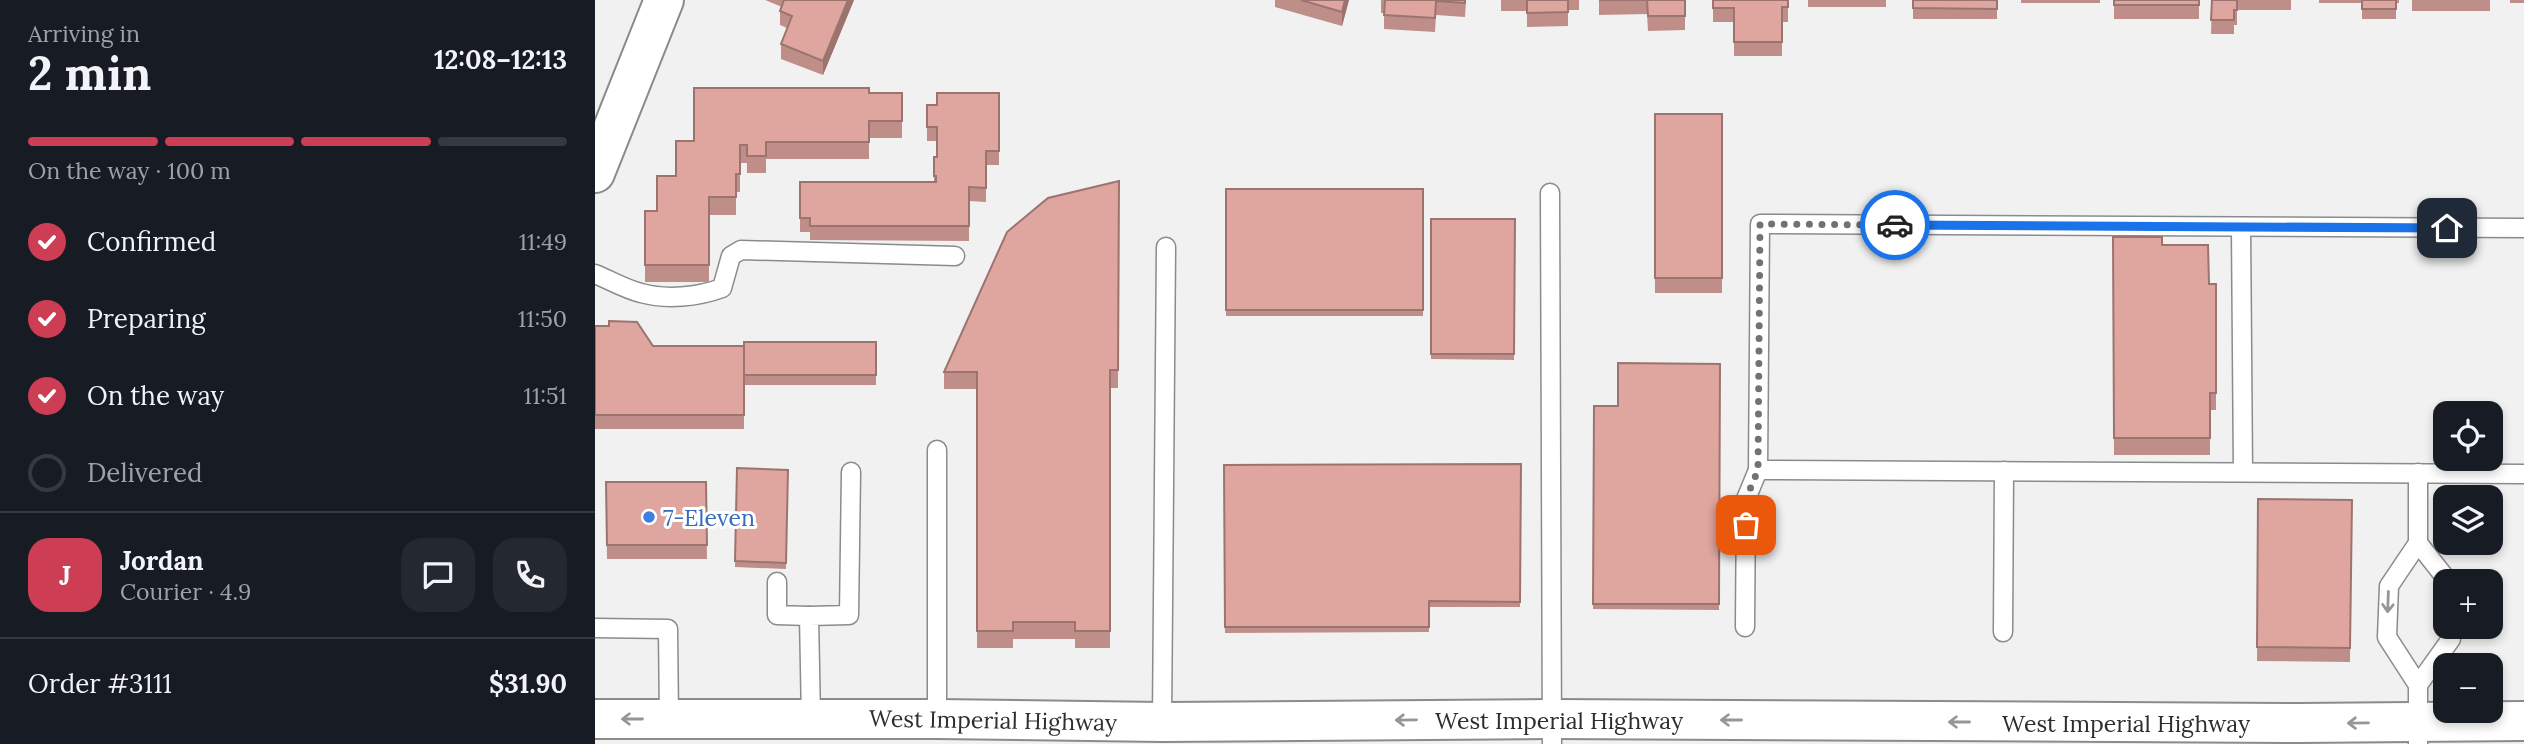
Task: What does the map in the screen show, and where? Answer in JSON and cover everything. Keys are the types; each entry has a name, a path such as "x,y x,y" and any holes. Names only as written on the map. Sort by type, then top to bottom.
{"main road":[{"path":"595,173 664,0"},
{"name":"West Imperial Highway","path":"595,719 937,719 1552,731 2418,717 2524,721"}],"lane":[{"path":"1550,193 1552,731"},
{"path":"1745,627 1746,499 1758,470 1760,224 2524,228"},
{"path":"2241,227 2243,472"},
{"path":"1162,722 1166,247"},
{"path":"595,274 642,294 685,297 722,288 730,256 741,250 955,256"},
{"path":"937,450 937,719"},
{"path":"1758,470 2524,474"},
{"path":"2003,632 2004,471"},
{"path":"777,582 777,615 849,615 851,472"},
{"path":"2418,473 2418,543 2389,586 2387,637 2418,717"},
{"path":"2418,543 2439,569"},
{"path":"809,616 811,719"},
{"path":"595,628 669,629 670,719"},
{"path":"2418,717 2451,639"}],"building":[{"path":"784,0 848,0 823,61 781,44 792,16 780,11"},
{"path":"1301,0 1345,0 1342,12"},
{"path":"1385,0 1465,0 1465,3 1436,1 1435,18 1384,15"},
{"path":"1527,0 1568,0 1568,12 1527,13"},
{"path":"1647,0 1685,0 1685,16 1648,16"},
{"path":"1713,0 1788,0 1788,7 1782,7 1782,42 1734,42 1734,8 1713,8"},
{"path":"1913,0 1997,0 1997,9 1913,8"},
{"path":"2114,0 2199,0 2199,5 2114,5"},
{"path":"2212,0 2237,0 2234,20 2211,20"},
{"path":"2362,0 2396,0 2396,9 2362,9"},
{"path":"694,88 869,88 869,93 902,93 902,121 869,121 869,142 766,142 766,156 747,156 747,145 740,145 740,174 736,174 736,197 709,197 709,265 645,265 645,211 657,211 657,176 676,176 676,141 694,141"},
{"path":"937,93 999,93 999,151 986,151 986,188 969,187 969,226 810,226 810,218 800,218 800,182 936,182 934,157 937,157 937,127 927,127 927,105 937,105"},
{"path":"1655,114 1722,114 1722,278 1655,278"},
{"path":"1119,181 1118,370 1110,370 1110,631 1075,631 1075,622 1013,622 1013,631 977,631 977,372 944,372 1007,232 1048,198"},
{"path":"1226,189 1423,189 1423,310 1226,310"},
{"path":"1431,219 1515,219 1514,354 1431,354"},
{"path":"2113,237 2162,237 2162,245 2208,245 2209,284 2216,284 2216,393 2210,393 2210,438 2114,438"},
{"path":"609,321 637,322 653,346 744,346 744,415 595,415 595,326 609,326"},
{"path":"744,342 876,342 876,375 744,375"},
{"path":"1618,363 1720,364 1719,604 1593,604 1594,406 1618,406"},
{"path":"1521,464 1520,602 1429,601 1429,627 1225,627 1224,465"},
{"path":"737,468 788,470 786,563 735,561"},
{"path":"606,482 706,482 707,545 607,545"},
{"path":"2258,499 2352,500 2350,648 2257,647"}],"way so far":[{"path":"1746,525 1746,499 1758,470 1760,224 1895,225"}],"place":[{"name":"7-Eleven","path":"649,517"}],"route":[{"path":"1895,225 2447,228"}]}
